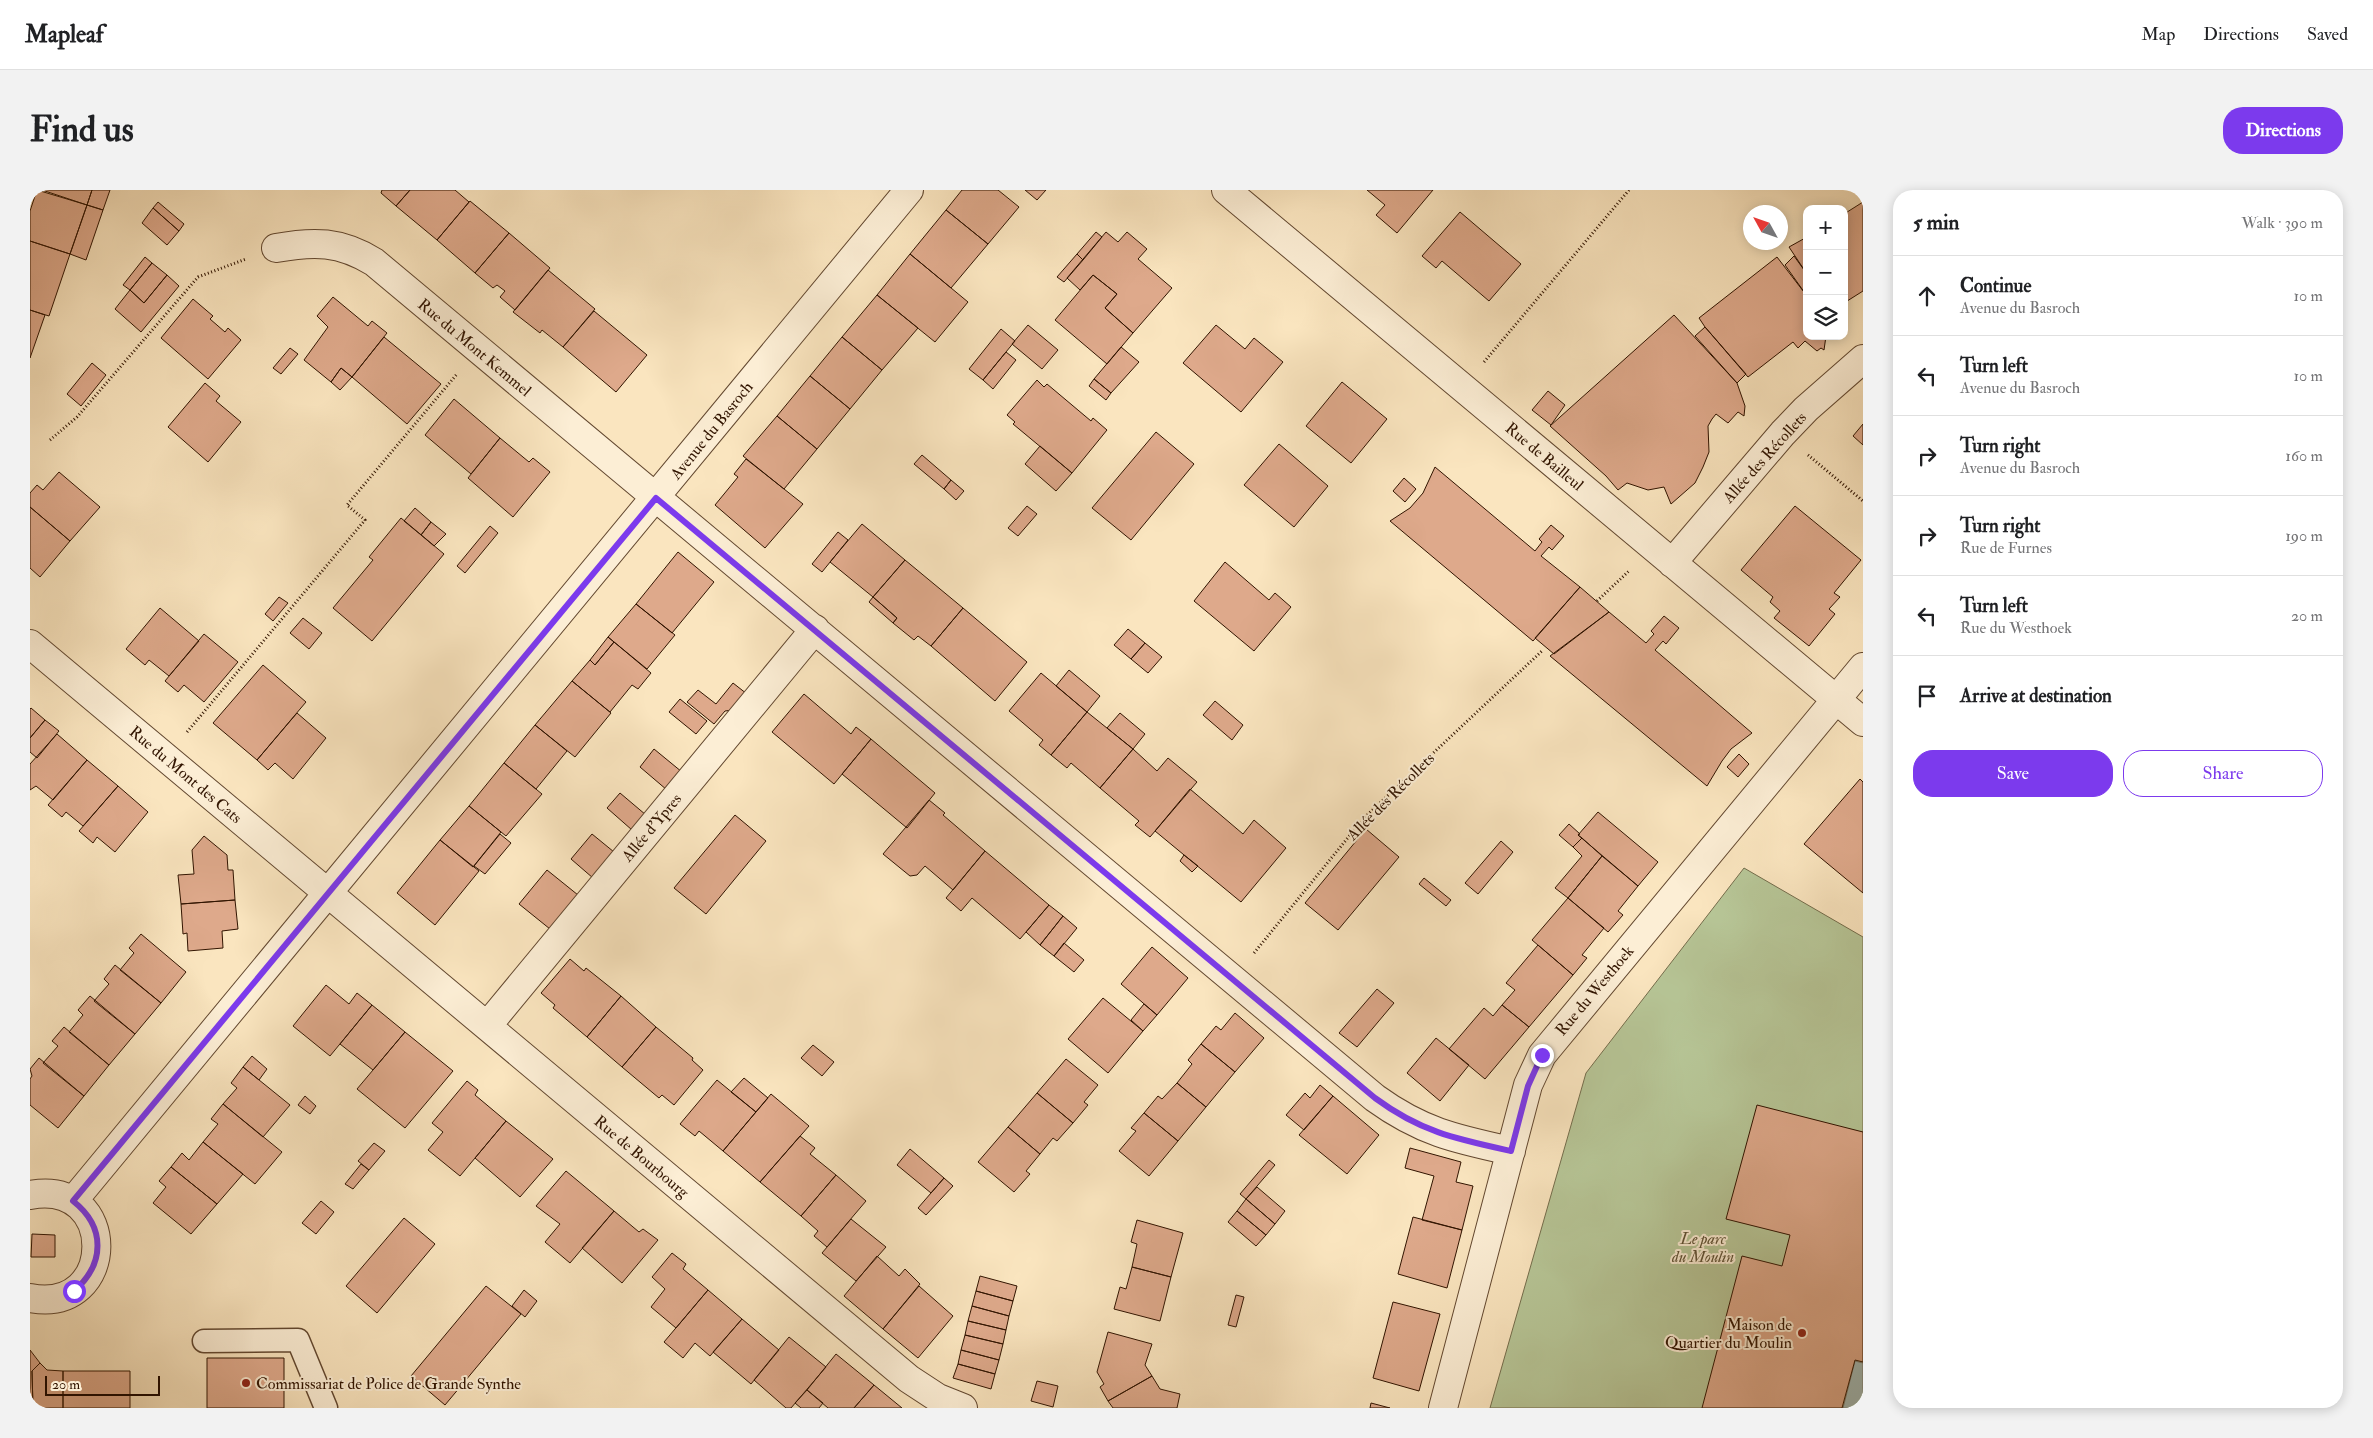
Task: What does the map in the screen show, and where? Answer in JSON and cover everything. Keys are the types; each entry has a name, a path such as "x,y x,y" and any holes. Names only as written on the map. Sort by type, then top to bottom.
{"street":[{"name":"Avenue du Basroch","path":"73,1201 909,190"},
{"name":"Rue de Bailleul","path":"1226,190 1863,722"},
{"name":"Rue du Mont Kemmel","path":"276,248 318,243 338,245 358,252 374,262 1375,1098 1403,1117 1452,1138 1511,1151"},
{"name":"Allée des Récollets","path":"1663,555 1783,433 1863,359"},
{"name":"Allée d'Ypres","path":"487,1026 814,629"},
{"name":"Rue du Mont des Cats","path":"34,646 329,892"},
{"name":"Rue du Westhoek","path":"1443,1408 1528,1086 1542,1055 1863,667"},
{"name":"Rue de Bourbourg","path":"329,892 909,1379 938,1398 963,1408"},
{"path":"30,1195 48,1192 73,1201 91,1220 97,1236 97,1254 92,1271 81,1285 66,1295 49,1300 30,1298"}],"lane":[{"path":"204,1340 298,1340 326,1408"}],"path":[{"path":"1463,388 1629,190"},
{"path":"50,440 77,417 198,277 276,248"},
{"path":"166,757 365,520 347,505 478,349"},
{"path":"1783,433 1863,501"},
{"path":"1597,601 1663,555"},
{"name":"Allée des Récollets","path":"1233,979 1364,818 1543,650"}],"green space":[{"name":"Le parc du Moulin","path":"1744,868 1863,937 1863,1408 1490,1408 1586,1073"}],"water":[{"path":"1855,1361 1863,1363 1863,1408 1843,1408"}],"building":[{"path":"37,190 87,205 70,254 30,241 30,211"},
{"path":"42,190 92,190 87,205"},
{"path":"92,190 110,190 103,210 87,205"},
{"path":"382,190 410,190 396,206 381,193"},
{"path":"410,190 455,190 469,202 437,240 396,206"},
{"path":"962,190 998,190 1019,207 988,244 946,210"},
{"path":"1025,190 1046,190 1037,200"},
{"path":"1367,190 1433,190 1397,233 1376,215 1385,205"},
{"path":"470,201 509,233 475,273 437,240"},
{"path":"158,202 184,224 179,231 153,208"},
{"path":"1863,202 1863,291 1848,300 1848,250 1848,211"},
{"path":"87,205 103,210 86,260 70,254"},
{"path":"153,208 179,231 167,245 142,223"},
{"path":"946,210 988,244 951,288 910,254"},
{"path":"1460,212 1521,264 1489,301 1442,261 1436,268 1422,256"},
{"path":"1096,232 1102,237 1083,260 1077,254"},
{"path":"1106,232 1118,242 1127,232 1147,249 1138,259 1172,288 1133,333 1105,308 1117,294 1093,275 1080,290 1067,278"},
{"path":"509,233 550,268 515,310 500,297 505,291 497,285 493,288 475,273"},
{"path":"1803,239 1803,268 1789,247"},
{"path":"30,241 70,254 49,316 30,310"},
{"path":"910,254 968,302 935,342 877,295"},
{"path":"1077,254 1083,260 1064,282 1057,277"},
{"path":"1794,256 1803,268 1803,290 1785,265"},
{"path":"145,257 152,263 130,290 123,285"},
{"path":"1777,257 1803,291 1803,340 1825,340 1824,350 1821,348 1817,351 1805,341 1798,348 1793,342 1748,377 1699,318"},
{"path":"152,263 167,275 144,303 130,290"},
{"path":"548,270 595,309 563,347 542,330 540,333 513,312"},
{"path":"167,275 179,286 141,332 115,309 130,290 144,303"},
{"path":"1093,275 1117,294 1105,308 1133,333 1107,364 1055,320"},
{"path":"877,295 918,328 882,370 842,337"},
{"path":"333,297 368,326 372,321 387,333 352,377 341,368 331,382 304,360 328,327 317,316"},
{"path":"193,299 213,316 210,319 225,332 228,328 241,340 208,379 161,338"},
{"path":"30,310 45,315 30,358"},
{"path":"594,311 647,355 616,392 563,347"},
{"path":"1674,315 1737,383 1745,406 1744,416 1738,412 1728,423 1716,414 1712,419 1708,426 1709,452 1703,467 1695,483 1671,504 1664,487 1648,490 1627,483 1618,490 1606,476 1550,426"},
{"path":"1028,325 1058,350 1042,369 1012,344"},
{"path":"1216,325 1245,349 1254,338 1283,362 1241,412 1183,363"},
{"path":"1705,327 1746,374 1737,383 1695,336"},
{"path":"1001,329 1015,341 983,380 969,369"},
{"path":"384,337 441,384 407,424 352,377"},
{"path":"842,337 882,370 850,409 810,376"},
{"path":"1121,347 1139,362 1111,393 1094,379"},
{"path":"290,348 298,354 281,374 273,368"},
{"path":"1006,352 1016,360 993,389 983,380"},
{"path":"92,363 106,375 81,406 67,394"},
{"path":"341,368 352,377 340,390 331,382"},
{"path":"810,376 850,409 817,449 777,416"},
{"path":"1094,379 1111,393 1106,400 1089,386"},
{"path":"1037,380 1044,387 1047,384 1091,421 1093,418 1107,430 1072,473 1013,424 1015,422 1007,415"},
{"path":"1342,382 1387,419 1351,463 1306,426"},
{"path":"205,383 220,396 216,401 241,422 208,462 168,427"},
{"path":"1548,391 1565,405 1551,425 1532,410"},
{"path":"454,399 500,438 471,474 425,435"},
{"path":"777,416 817,449 784,489 743,456"},
{"path":"1863,424 1863,445 1853,436"},
{"path":"1156,432 1194,464 1131,540 1092,508"},
{"path":"500,438 529,462 533,458 550,472 513,517 468,478"},
{"path":"1279,444 1328,486 1294,527 1244,485"},
{"path":"1040,446 1072,473 1056,491 1025,464"},
{"path":"922,455 951,480 944,489 914,464"},
{"path":"746,459 803,504 765,548 715,505 738,477 734,474"},
{"path":"1435,467 1535,551 1542,542 1539,539 1551,525 1564,536 1552,550 1549,547 1541,556 1580,587 1533,641 1390,521 1410,508 1423,493"},
{"path":"59,472 100,507 70,541 30,507 30,493 37,485 43,490"},
{"path":"1404,478 1416,489 1405,502 1393,491"},
{"path":"951,480 964,491 956,500 944,489"},
{"path":"1027,506 1037,514 1018,536 1008,528"},
{"path":"1795,506 1861,560 1834,593 1840,597 1829,609 1835,614 1809,646 1774,618 1780,611 1770,602 1773,597 1741,570"},
{"path":"30,507 70,541 40,577 30,568"},
{"path":"415,508 431,522 421,535 404,521"},
{"path":"401,518 444,554 372,641 333,608 373,560 369,557"},
{"path":"431,522 446,534 434,546 421,535"},
{"path":"862,524 905,560 873,597 830,562"},
{"path":"490,526 498,533 465,573 457,566"},
{"path":"838,532 848,540 822,572 812,564"},
{"path":"678,552 714,582 672,633 636,604"},
{"path":"905,560 963,608 931,646 918,636 914,640 893,623 897,618 873,597"},
{"path":"1225,562 1269,600 1275,593 1291,607 1254,651 1194,601"},
{"path":"1580,587 1609,612 1554,654 1535,638"},
{"path":"279,597 288,603 273,621 265,614"},
{"path":"873,597 897,618 893,623 869,602"},
{"path":"636,604 675,635 647,669 608,637"},
{"path":"160,608 199,641 169,676 149,660 145,665 126,649"},
{"path":"963,608 1027,662 995,701 931,646"},
{"path":"1609,612 1646,643 1654,634 1651,631 1664,616 1679,628 1666,644 1663,641 1655,650 1752,733 1731,749 1707,786 1550,656"},
{"path":"303,618 322,633 309,649 290,633"},
{"path":"1128,629 1145,643 1131,659 1114,645"},
{"path":"204,634 238,662 204,702 184,685 178,692 165,681"},
{"path":"608,637 614,642 595,665 590,660"},
{"path":"614,642 651,673 638,689 632,685 610,712 572,681 590,660 595,665"},
{"path":"1145,643 1162,657 1148,673 1131,659"},
{"path":"263,665 306,702 257,760 213,723"},
{"path":"1069,670 1100,696 1087,712 1056,686"},
{"path":"1041,673 1087,712 1051,755 1039,745 1043,740 1009,711"},
{"path":"572,681 611,713 575,757 535,725"},
{"path":"733,683 747,694 733,710 725,711 714,724 687,702 698,690 716,704"},
{"path":"804,694 851,734 856,727 871,739 834,784 772,732"},
{"path":"680,699 707,721 696,734 669,712"},
{"path":"1215,701 1243,725 1232,740 1203,715"},
{"path":"30,709 45,720 30,738"},
{"path":"1087,712 1133,749 1100,788 1071,763 1067,768 1051,755"},
{"path":"297,713 326,738 293,779 275,763 268,770 257,760"},
{"path":"1120,713 1145,734 1133,749 1107,728"},
{"path":"45,720 59,731 37,758 30,752 30,738"},
{"path":"535,725 567,751 536,789 504,763"},
{"path":"57,734 87,760 53,800 36,786 30,790 30,764"},
{"path":"871,739 935,793 907,828 842,774"},
{"path":"654,749 682,772 667,790 640,767"},
{"path":"1133,749 1157,771 1168,758 1197,782 1150,837 1135,825 1139,821 1100,788"},
{"path":"1739,754 1749,764 1738,777 1727,767"},
{"path":"87,760 118,786 83,826 66,812 62,817 48,805"},
{"path":"504,763 542,794 506,836 469,806"},
{"path":"1860,779 1863,782 1863,893 1804,844"},
{"path":"118,786 148,812 115,852 97,837 93,843 79,831"},
{"path":"1190,789 1243,834 1254,820 1286,848 1241,902 1155,831"},
{"path":"620,793 646,815 632,830 607,808"},
{"path":"929,800 945,813 943,815 985,851 953,890 925,866 917,875 910,876 883,854"},
{"path":"469,806 501,832 473,867 440,840"},
{"path":"1598,812 1658,862 1638,886 1578,835"},
{"path":"735,815 766,841 706,914 674,888"},
{"path":"1569,824 1582,838 1573,847 1559,835"},
{"path":"1366,829 1399,857 1338,930 1305,903"},
{"path":"500,834 511,843 485,874 474,866"},
{"path":"592,834 614,852 593,878 571,859"},
{"path":"204,836 227,855 228,870 233,870 235,900 181,904 178,875 194,874 192,850"},
{"path":"1582,838 1602,856 1568,898 1555,888 1582,856 1573,847"},
{"path":"440,840 479,871 435,925 397,893"},
{"path":"1501,841 1513,852 1478,894 1465,883"},
{"path":"985,851 1049,905 1020,939 972,898 961,911 946,898"},
{"path":"1184,855 1198,866 1192,872 1180,861"},
{"path":"1602,856 1638,886 1618,911 1623,915 1608,932 1568,898"},
{"path":"547,870 578,895 550,929 519,904"},
{"path":"1424,878 1451,900 1446,906 1419,884"},
{"path":"1568,898 1604,928 1582,955 1587,958 1573,975 1532,940"},
{"path":"235,900 238,929 222,931 223,948 188,951 187,933 183,934 181,904"},
{"path":"1049,905 1063,916 1040,945 1026,932"},
{"path":"1063,916 1077,928 1054,956 1040,945"},
{"path":"141,934 186,972 161,1003 120,970 134,953 129,948"},
{"path":"1064,943 1084,960 1074,972 1054,956"},
{"path":"1538,945 1573,975 1529,1027 1502,1005 1515,990 1506,983"},
{"path":"1152,947 1188,978 1157,1015 1121,984"},
{"path":"570,959 584,971 586,968 621,996 587,1037 553,1008 555,1005 541,993"},
{"path":"115,965 161,1003 135,1034 94,1001 109,984 104,979"},
{"path":"326,985 349,1004 357,993 372,1005 330,1056 293,1026"},
{"path":"1377,989 1394,1003 1357,1047 1339,1033"},
{"path":"90,996 135,1034 109,1065 69,1032 83,1015 78,1010"},
{"path":"621,996 656,1027 622,1067 587,1037"},
{"path":"1103,998 1143,1031 1108,1073 1068,1039"},
{"path":"1144,1004 1157,1015 1143,1031 1131,1020"},
{"path":"372,1005 405,1032 373,1070 340,1044"},
{"path":"1502,1005 1529,1027 1485,1079 1449,1049 1484,1008 1493,1016"},
{"path":"1235,1013 1264,1038 1235,1072 1201,1044 1216,1026 1221,1030"},
{"path":"64,1027 109,1065 84,1096 43,1063 58,1046 52,1041"},
{"path":"656,1027 693,1058 692,1060 703,1070 674,1105 662,1095 659,1098 622,1067"},
{"path":"405,1032 453,1071 405,1128 357,1089"},
{"path":"1436,1038 1469,1065 1440,1101 1407,1073"},
{"path":"1201,1044 1235,1072 1206,1107 1177,1083 1192,1064 1188,1060"},
{"path":"813,1045 834,1062 822,1076 801,1058"},
{"path":"252,1056 267,1069 259,1080 243,1067"},
{"path":"39,1058 84,1096 58,1128 30,1105 30,1079 32,1076 30,1069"},
{"path":"1066,1059 1098,1085 1084,1102 1088,1105 1073,1123 1037,1093"},
{"path":"243,1067 290,1105 263,1137 223,1104 237,1088 231,1083"},
{"path":"744,1078 768,1098 756,1112 731,1092"},
{"path":"717,1080 756,1112 723,1151 699,1131 695,1136 680,1124"},
{"path":"467,1081 478,1090 475,1095 506,1121 460,1176 428,1150 443,1132 432,1123"},
{"path":"1177,1083 1206,1107 1178,1141 1144,1113 1158,1096 1162,1099"},
{"path":"1320,1085 1333,1096 1304,1130 1286,1115 1305,1093 1310,1098"},
{"path":"1037,1093 1073,1123 1057,1141 1053,1138 1040,1154 1008,1127"},
{"path":"771,1094 809,1126 760,1182 723,1151"},
{"path":"305,1096 316,1106 310,1114 298,1105"},
{"path":"1333,1096 1379,1135 1347,1174 1299,1135"},
{"path":"223,1104 282,1152 255,1184 203,1142 218,1124 211,1119"},
{"path":"1757,1105 1863,1132 1863,1362 1855,1360 1842,1408 1702,1408 1742,1256 1782,1266 1790,1235 1726,1219"},
{"path":"1144,1113 1178,1141 1149,1176 1119,1151 1136,1131 1131,1128"},
{"path":"506,1121 553,1159 520,1197 475,1158"},
{"path":"1008,1127 1040,1154 1026,1171 1030,1174 1014,1192 978,1162"},
{"path":"800,1136 815,1148 810,1154 836,1175 801,1216 760,1182"},
{"path":"203,1142 243,1174 217,1204 171,1167 182,1153 189,1160"},
{"path":"374,1143 385,1151 369,1170 358,1161"},
{"path":"1410,1148 1461,1162 1456,1182 1473,1186 1462,1230 1422,1220 1434,1176 1405,1168"},
{"path":"910,1149 944,1178 931,1193 897,1165"},
{"path":"1269,1160 1275,1165 1246,1199 1240,1194"},
{"path":"361,1164 369,1170 353,1189 345,1184"},
{"path":"171,1167 217,1204 191,1234 153,1203 166,1187 159,1181"},
{"path":"566,1171 614,1211 570,1263 545,1242 560,1224 536,1206"},
{"path":"836,1175 866,1201 827,1247 814,1236 818,1231 801,1216"},
{"path":"944,1178 953,1186 926,1215 918,1208"},
{"path":"1257,1187 1285,1211 1275,1224 1246,1199"},
{"path":"1246,1199 1275,1224 1266,1235 1237,1211"},
{"path":"321,1201 334,1212 316,1234 302,1223"},
{"path":"614,1211 639,1232 643,1229 658,1240 622,1283 582,1248"},
{"path":"1237,1211 1266,1235 1256,1246 1228,1222"},
{"path":"1413,1217 1462,1230 1447,1288 1398,1274"},
{"path":"404,1218 435,1244 377,1313 346,1286"},
{"path":"851,1219 886,1247 856,1281 822,1253"},
{"path":"1137,1220 1183,1233 1171,1277 1132,1267 1137,1244 1131,1242"},
{"path":"32,1234 55,1235 55,1257 31,1257"},
{"path":"672,1253 686,1264 683,1269 708,1290 676,1328 651,1307 665,1289 652,1277"},
{"path":"877,1256 899,1276 905,1269 920,1284 883,1329 844,1296"},
{"path":"1132,1267 1171,1277 1160,1321 1114,1309 1120,1287 1126,1289"},
{"path":"980,1276 1017,1286 1013,1301 976,1291"},
{"path":"486,1286 521,1314 445,1405 411,1376"},
{"path":"919,1286 953,1316 918,1358 883,1329"},
{"path":"524,1290 537,1301 525,1317 512,1306"},
{"path":"708,1290 742,1319 710,1356 695,1343 683,1358 664,1342"},
{"path":"976,1291 1013,1301 1009,1316 972,1306"},
{"path":"1236,1295 1244,1297 1236,1327 1228,1325"},
{"path":"1393,1302 1440,1314 1419,1391 1373,1378"},
{"path":"972,1306 1009,1316 1006,1330 968,1321"},
{"path":"742,1319 779,1350 751,1384 713,1352"},
{"path":"968,1321 1006,1330 1003,1344 965,1335"},
{"path":"1108,1332 1152,1344 1145,1365 1152,1376 1108,1401 1100,1387 1104,1384 1097,1372"},
{"path":"965,1335 1003,1344 999,1360 961,1350"},
{"path":"789,1337 826,1367 791,1408 786,1408 754,1380"},
{"path":"30,1350 40,1363 32,1371 33,1408 30,1408"},
{"path":"961,1350 999,1360 995,1374 958,1364"},
{"path":"836,1354 874,1385 854,1408 828,1408 807,1390"},
{"name":"Commissariat de Police de Grande Synthe","path":"207,1358 284,1358 284,1408 207,1408"},
{"path":"40,1363 47,1370 63,1371 63,1408 33,1408 32,1371"},
{"path":"958,1364 995,1374 991,1389 953,1378"},
{"path":"63,1371 130,1371 130,1408 63,1408"},
{"path":"1152,1376 1160,1389 1180,1394 1177,1408 1113,1408 1108,1401"},
{"path":"1037,1381 1058,1386 1053,1407 1031,1401"},
{"path":"874,1385 902,1408 854,1408"},
{"path":"807,1390 823,1403 819,1408 801,1408 795,1403"},
{"path":"1371,1403 1390,1408 1370,1408"}],"place":[{"name":"Maison de Quartier du Moulin","path":"1802,1333"},
{"name":"Commissariat de Police de Grande Synthe","path":"246,1383"}],"route":[{"path":"74,1291 92,1271 97,1254 97,1236 86,1212 73,1201 656,498 1375,1098 1403,1117 1452,1138 1511,1151 1528,1086 1542,1055"}]}
